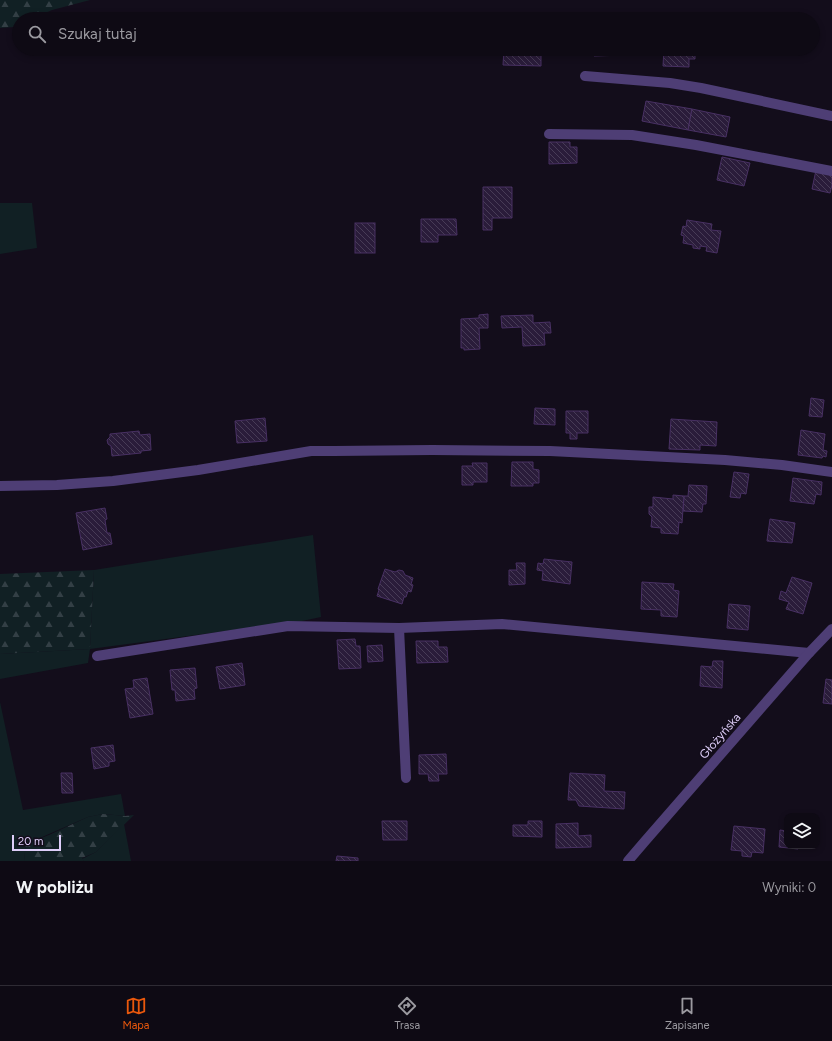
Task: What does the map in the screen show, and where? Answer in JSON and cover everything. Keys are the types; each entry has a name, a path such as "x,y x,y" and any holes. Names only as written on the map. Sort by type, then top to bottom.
{"street":[{"path":"585,76 678,84 708,89 832,116"},
{"path":"549,134 632,135 696,145 832,171"},
{"path":"0,486 57,485 113,481 198,470 311,452 327,451 518,451 638,455 725,460 782,465 832,472"},
{"path":"97,656 288,626 399,628 502,624 809,654"},
{"path":"399,628 406,778"},
{"name":"Głożyńska","path":"628,861 832,629"}],"green space":[{"path":"0,0 90,0 47,12 12,12 12,27 0,28"},
{"path":"0,203 32,203 37,248 0,254"},
{"path":"313,535 321,617 302,621 90,649 94,570"},
{"path":"94,570 90,649 0,654 0,574"},
{"path":"90,649 88,663 0,679 0,654"},
{"path":"0,702 23,810 121,794 125,816 103,814 88,817 26,844 24,861 0,861"},
{"path":"103,814 125,816 134,815 96,852 82,858 84,861 24,861 26,844 88,817"},
{"path":"124,824 131,861 84,861 82,859 96,852"}],"building":[{"path":"504,56 541,56 541,66 503,65"},
{"path":"664,56 695,56 695,59 689,59 689,67 663,66"},
{"path":"646,101 692,109 688,130 642,121"},
{"path":"692,109 730,117 726,137 688,130"},
{"path":"549,142 570,142 570,147 577,147 577,163 549,164"},
{"path":"722,157 750,163 744,186 717,180"},
{"path":"816,170 832,173 830,193 812,189"},
{"path":"483,187 512,187 512,218 492,218 492,230 483,230"},
{"path":"421,219 456,219 457,235 438,235 438,242 421,242"},
{"path":"687,220 712,224 711,230 721,231 717,253 706,251 707,247 700,246 700,249 693,248 693,245 683,243 684,236 681,235 683,226 686,227"},
{"path":"355,223 375,223 375,253 355,253"},
{"path":"488,314 488,328 479,328 480,349 464,350 464,348 461,348 461,319 479,318 479,315"},
{"path":"533,315 533,323 550,322 551,333 544,333 545,345 523,346 522,327 502,328 501,316"},
{"path":"811,398 824,400 822,417 809,416"},
{"path":"535,408 555,409 555,425 534,424"},
{"path":"566,411 588,411 588,433 577,433 577,439 570,439 570,433 566,433"},
{"path":"265,418 267,441 237,443 235,421"},
{"path":"671,419 717,422 716,446 700,445 700,450 669,449"},
{"path":"801,430 825,434 823,450 827,451 826,457 823,456 822,458 798,455"},
{"path":"139,431 140,435 150,434 151,450 141,451 141,453 112,456 111,446 108,444 107,440 110,437 110,434"},
{"path":"512,462 533,462 533,469 539,470 539,483 533,483 533,486 511,486"},
{"path":"472,463 487,463 487,482 473,482 473,485 462,485 462,466 473,466"},
{"path":"734,472 749,474 746,494 741,493 740,498 730,497"},
{"path":"793,478 822,482 821,495 816,494 814,504 790,501"},
{"path":"689,485 707,486 706,504 703,504 702,512 683,511 684,496 688,496"},
{"path":"673,495 684,496 682,523 679,522 678,534 661,533 661,528 651,527 652,517 649,514 649,507 653,507 653,497 673,499"},
{"path":"105,508 107,533 110,533 112,544 83,550 76,513"},
{"path":"770,519 795,523 792,543 767,541"},
{"path":"544,559 572,562 570,584 542,580 543,571 537,570 538,563 543,564"},
{"path":"516,563 525,563 525,584 509,585 509,570 517,570"},
{"path":"385,569 395,572 399,570 403,571 405,575 413,578 411,592 408,591 402,604 377,596"},
{"path":"792,577 812,583 803,614 786,609 789,602 779,599 781,591 786,593"},
{"path":"642,582 674,584 673,590 679,591 677,617 661,616 661,610 641,609"},
{"path":"729,604 750,606 748,630 727,628"},
{"path":"355,639 356,646 360,646 361,668 339,669 337,640"},
{"path":"416,641 438,641 438,647 447,647 448,662 417,663"},
{"path":"382,645 383,661 368,662 367,646"},
{"path":"713,661 723,661 722,688 700,686 701,666 712,667"},
{"path":"242,663 245,685 220,689 216,667"},
{"path":"195,668 197,688 194,689 195,699 176,701 175,690 172,690 170,670"},
{"path":"147,678 153,714 130,718 125,689 134,688 133,680"},
{"path":"826,679 832,680 832,704 823,703"},
{"path":"113,745 115,761 109,762 109,766 94,769 91,748"},
{"path":"446,754 447,774 438,774 439,781 429,781 428,774 419,774 419,755"},
{"path":"61,773 72,773 73,793 62,793"},
{"path":"570,773 605,775 604,791 625,792 624,809 579,806 576,800 568,800"},
{"path":"382,821 407,821 407,840 383,840"},
{"path":"528,821 542,821 542,837 513,836 513,825 528,825"},
{"path":"578,823 578,836 591,835 591,847 556,848 556,824"},
{"path":"734,826 765,829 763,853 752,852 751,857 742,856 742,851 731,850"},
{"path":"780,830 784,831 784,848 779,847"},
{"path":"337,856 358,858 358,861 336,861"}]}
